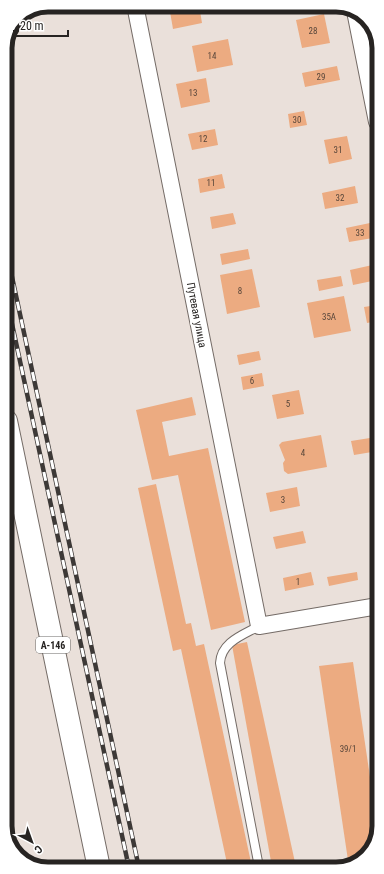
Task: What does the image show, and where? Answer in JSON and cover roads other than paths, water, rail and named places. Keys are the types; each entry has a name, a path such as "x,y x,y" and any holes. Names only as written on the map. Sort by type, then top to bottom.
{"main road":[{"name":"А-146","path":"12,450 98,862"}],"street":[{"name":"Путевая улица","path":"137,12 259,626"},
{"path":"356,18 372,97"},
{"path":"259,626 372,608"}],"lane":[{"path":"258,862 220,663 220,655 229,643 259,626"}],"railway":[{"path":"12,277 138,862"},
{"path":"12,324 128,862"}]}
